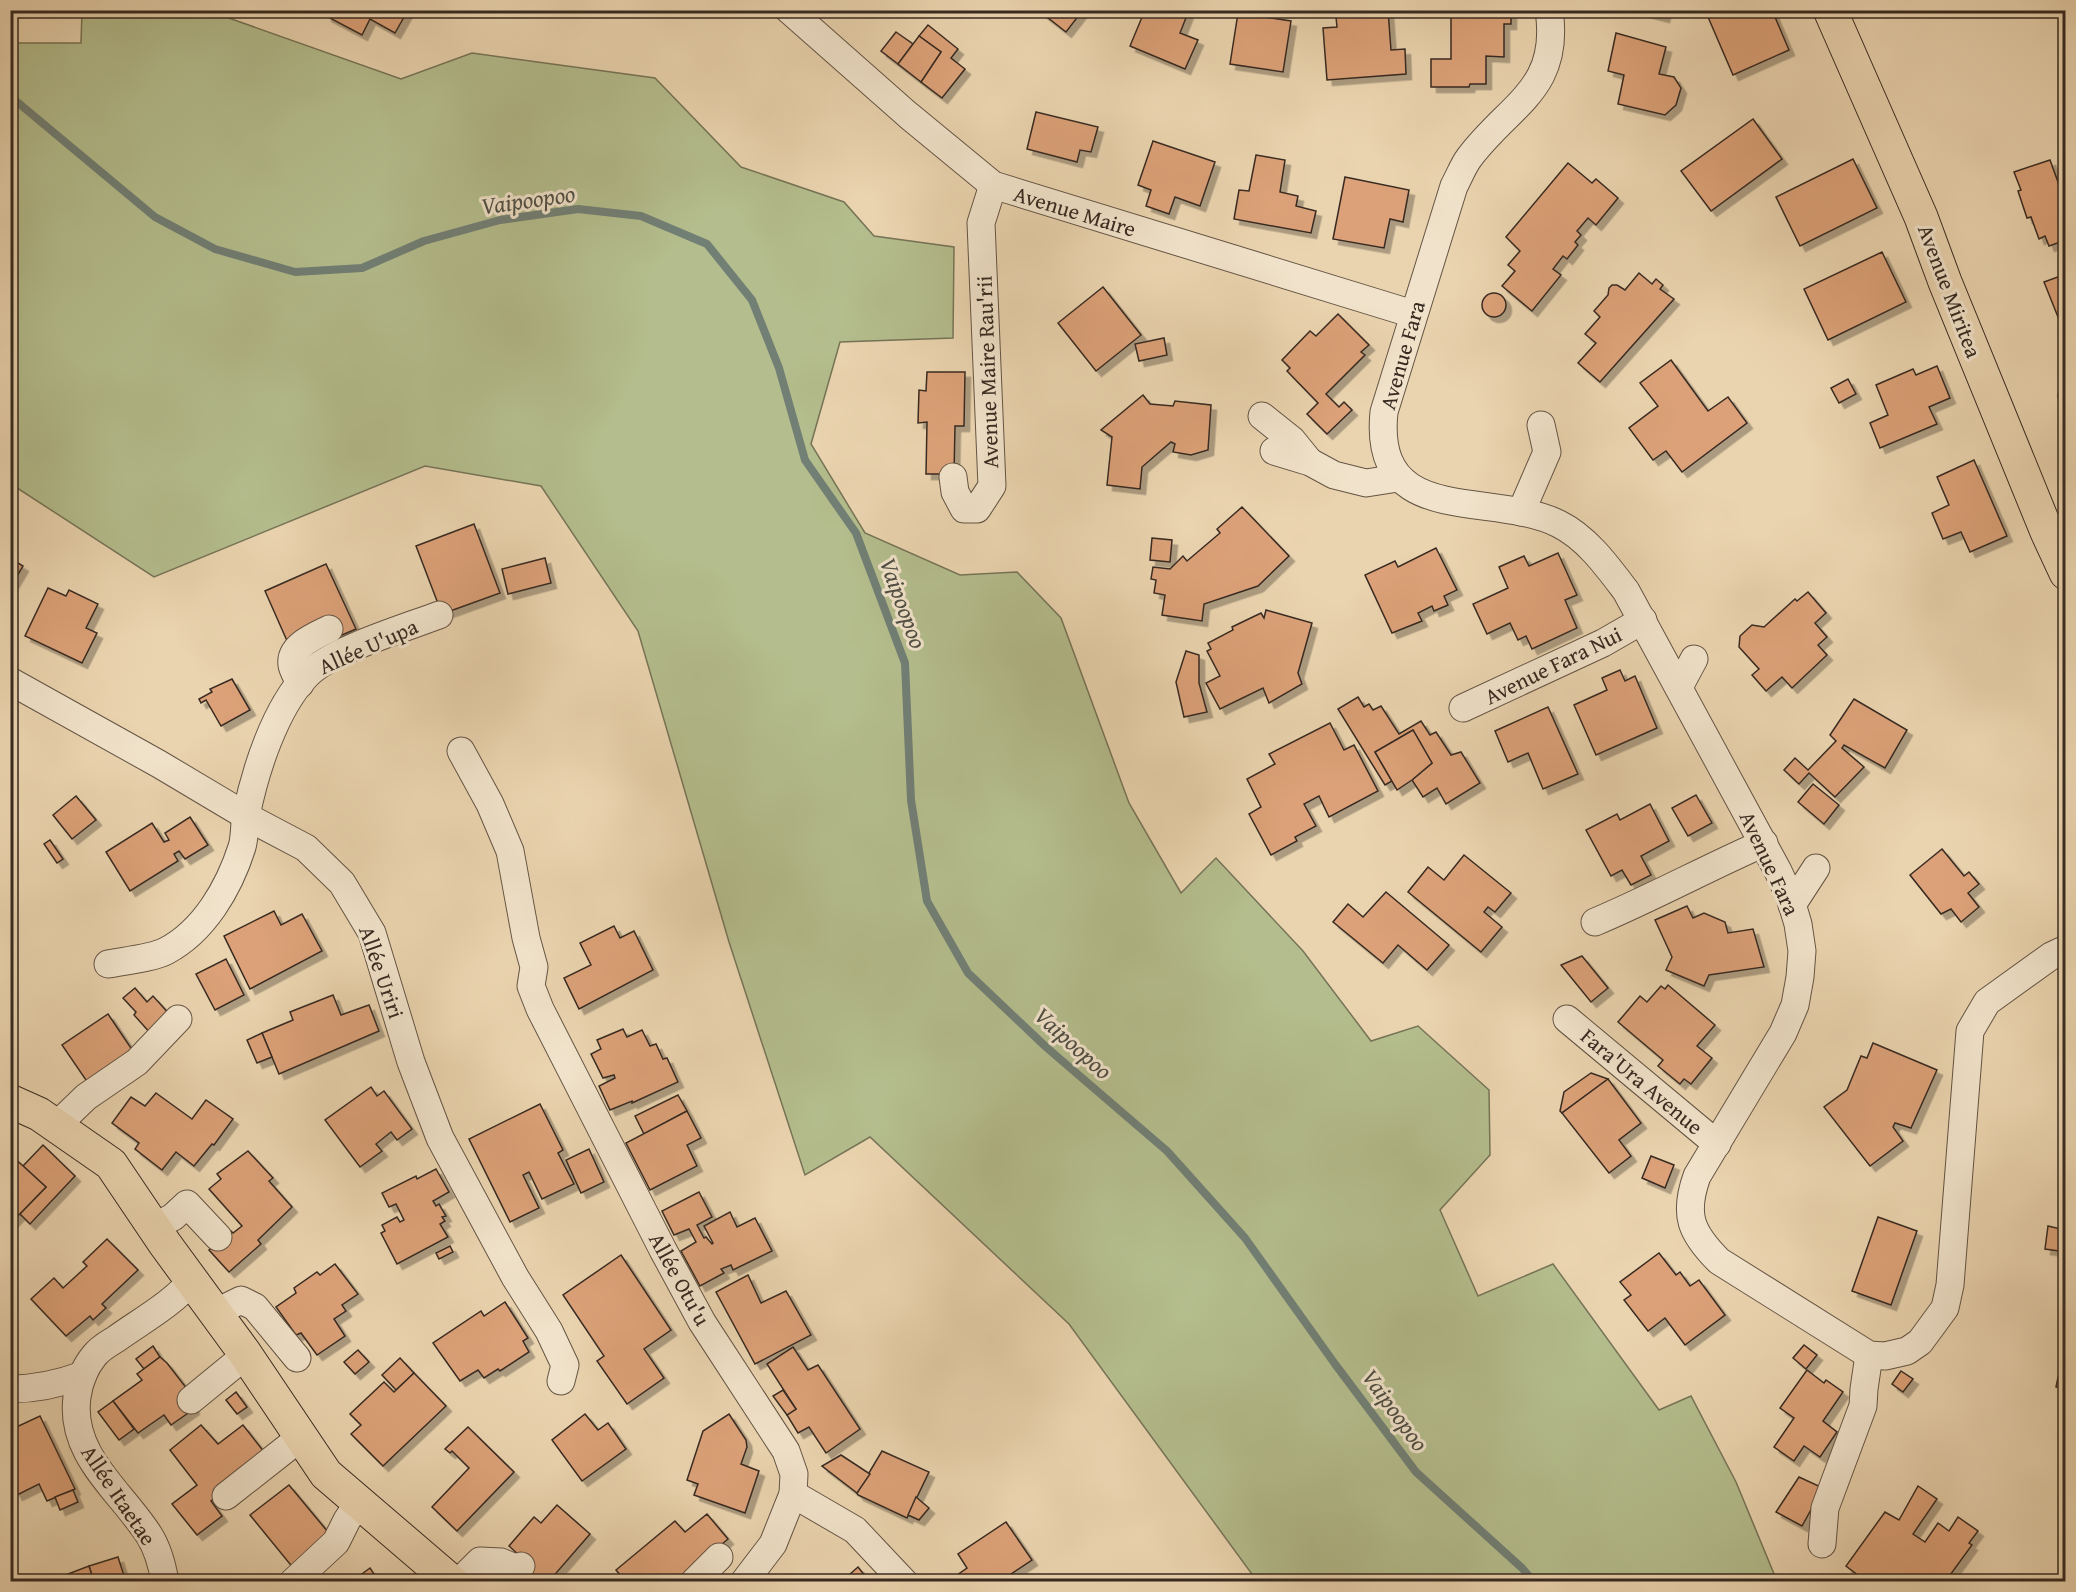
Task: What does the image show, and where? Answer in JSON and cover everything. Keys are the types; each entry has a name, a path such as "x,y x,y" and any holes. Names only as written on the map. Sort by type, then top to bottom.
{"main road":[{"name":"Avenue Miritea","path":"1830,10 1921,217 1949,293 2066,573"},
{"path":"10,1101 39,1114 111,1164 191,1281 246,1355 326,1474 452,1581"}],"street":[{"name":"Avenue Maire","path":"789,10 900,108 993,185 1413,314"},
{"name":"Avenue Fara","path":"1549,10 1551,44 1547,63 1539,80 1525,99 1469,158 1454,186 1384,412 1382,428 1384,446 1389,462 1398,478 1411,488 1436,498 1521,512 1558,523 1578,537 1602,559 1626,591 1643,620 1764,843 1778,871 1798,924 1802,951 1795,1005 1783,1033 1697,1176 1691,1192 1690,1210 1693,1227 1702,1244 1719,1261 1869,1355"},
{"name":"Avenue Maire Rau'rii","path":"953,477 955,492 963,509 977,509 992,486 981,223 993,185"},
{"path":"1262,416 1292,440 1310,462"},
{"path":"1521,512 1547,452 1553,429"},
{"path":"1274,451 1310,462 1334,475 1366,483 1398,478"},
{"name":"Allée U'upa","path":"108,964 164,953 190,935 211,911 243,846 246,815 269,738 277,719 306,675 318,664 364,643 439,615"},
{"name":"Avenue Fara Nui","path":"1463,708 1603,643 1643,620"},
{"path":"300,684 292,666 293,657 298,648 309,639 329,629"},
{"path":"1679,687 1694,659"},
{"name":"Allée Uriri","path":"10,681 306,848 342,884 372,933 411,1062 440,1138 515,1277 549,1331 565,1365 561,1381"},
{"name":"Allée Otu'u","path":"460,751 490,804 510,851 525,938 534,967 531,986 540,1010 702,1322 786,1451 794,1474 793,1494 773,1544 744,1581"},
{"path":"1594,922 1649,899 1718,863 1764,843"},
{"path":"1792,905 1816,868"},
{"path":"1822,1544 1825,1508 1863,1406 1869,1355 1885,1356 1907,1350 1920,1342 1945,1308 1953,1257 1970,1031 1987,1002 2051,956 2066,949"},
{"path":"56,1126 86,1097 137,1062 178,1018"},
{"name":"Fara'Ura Avenue","path":"1567,1019 1717,1144"},
{"path":"154,1227 173,1217 187,1204 218,1237"},
{"name":"Allée Itaetae","path":"165,1581 160,1557 149,1534 102,1476 83,1444 77,1425 76,1406 83,1375 94,1356 175,1297 191,1281"},
{"path":"215,1313 241,1300 255,1307 297,1358"},
{"path":"191,1400 246,1355"},
{"path":"10,1389 57,1385 83,1375"},
{"path":"226,1496 301,1437"},
{"path":"793,1494 855,1530 904,1581"},
{"path":"293,1581 336,1542 359,1502"},
{"path":"693,1581 720,1557"},
{"path":"459,1581 480,1562 501,1562 515,1568 521,1566"}],"green space":[{"path":"82,11 209,11 401,79 472,53 655,78 741,167 844,202 874,236 954,247 953,338 840,342 811,444 865,533 960,575 1017,572 1061,618 1129,803 1181,893 1216,858 1303,951 1371,1041 1418,1026 1489,1090 1490,1155 1440,1210 1478,1296 1553,1264 1659,1410 1691,1396 1736,1482 1777,1581 1257,1581 1069,1324 870,1137 805,1175 729,942 638,631 541,486 425,466 154,577 11,484 11,43 81,43"}],"building":[{"path":"329,10 408,10 395,33 370,19 362,35 326,16"},
{"path":"1038,10 1083,10 1066,32"},
{"path":"1145,10 1189,10 1180,33 1198,40 1185,69 1130,46"},
{"path":"1350,10 1388,10 1391,50 1405,49 1406,74 1327,80 1323,28 1337,27 1336,17 1351,16"},
{"path":"1451,10 1511,10 1511,24 1504,24 1504,57 1486,56 1486,84 1470,84 1469,87 1431,87 1431,59 1451,59"},
{"path":"1637,10 1666,10 1664,17"},
{"path":"1705,10 1772,10 1789,50 1733,75"},
{"path":"1238,13 1291,21 1283,72 1230,64"},
{"path":"928,25 958,49 951,58 965,69 942,98 921,82 941,52 919,36"},
{"path":"896,32 913,44 898,64 881,51"},
{"path":"1616,33 1666,47 1659,74 1674,77 1681,88 1676,105 1665,115 1618,104 1624,75 1608,71"},
{"path":"919,36 941,52 921,82 898,64"},
{"path":"1036,112 1098,127 1091,152 1080,150 1077,162 1027,149"},
{"path":"1753,119 1782,159 1711,211 1681,171"},
{"path":"1153,141 1215,162 1200,206 1175,197 1169,214 1146,206 1151,190 1138,185"},
{"path":"1256,155 1285,160 1280,192 1298,196 1296,206 1316,211 1311,233 1234,219 1239,190 1249,191"},
{"path":"1853,159 1877,208 1800,246 1776,197"},
{"path":"2050,160 2066,204 2066,240 2049,246 2045,236 2039,239 2031,217 2027,218 2018,191 2021,190 2014,172"},
{"path":"1568,163 1592,183 1596,179 1618,198 1596,225 1588,218 1577,231 1581,235 1575,242 1578,245 1567,259 1563,256 1553,269 1561,275 1532,311 1502,286 1515,271 1508,265 1520,251 1506,237"},
{"path":"1345,177 1409,190 1403,222 1390,219 1384,248 1333,239"},
{"path":"1882,252 1906,302 1828,340 1804,289"},
{"path":"1639,273 1652,284 1656,279 1663,285 1660,289 1674,299 1600,382 1578,363 1596,343 1585,334 1600,317 1594,311 1608,295 1609,288 1617,285 1625,290"},
{"path":"2066,274 2066,307 2060,309 2066,321 2066,337 2044,282"},
{"path":"1103,287 1141,335 1096,371 1058,323"},
{"path":"1494,293 1499,294 1505,300 1505,310 1499,316 1494,317 1489,316 1483,310 1482,305 1483,300 1489,294"},
{"path":"1338,314 1369,345 1361,352 1365,355 1326,394 1339,407 1344,402 1352,410 1327,434 1307,414 1318,403 1287,371 1290,368 1282,360 1310,331 1316,336"},
{"path":"1164,338 1167,355 1139,361 1135,344"},
{"path":"1671,360 1708,411 1728,397 1747,423 1682,472 1666,451 1653,460 1629,428 1658,406 1640,383"},
{"path":"1937,366 1950,398 1929,407 1937,424 1880,448 1870,423 1888,415 1876,385 1913,369 1916,375"},
{"path":"927,372 965,372 964,426 955,426 954,474 926,474 927,422 918,423 919,390 926,391"},
{"path":"1848,379 1856,394 1839,403 1831,388"},
{"path":"2060,381 2066,381 2066,398 2058,397"},
{"path":"1143,395 1150,404 1173,406 1175,401 1211,405 1208,450 1191,455 1173,452 1175,444 1171,442 1142,467 1140,489 1107,485 1112,437 1101,430"},
{"path":"2062,446 2066,446 2066,471 2059,470"},
{"path":"1974,460 2007,536 1970,552 1961,532 1943,539 1932,513 1949,505 1937,477"},
{"path":"1242,507 1289,556 1258,586 1204,604 1202,621 1162,615 1165,595 1154,593 1156,580 1151,579 1153,567 1170,569 1183,556 1187,561 1220,533 1217,529"},
{"path":"474,524 500,593 442,614 416,546"},
{"path":"1152,538 1172,540 1170,562 1150,560"},
{"path":"1436,548 1457,590 1444,596 1448,605 1434,611 1432,606 1418,613 1422,621 1392,633 1365,575 1395,561 1398,567"},
{"path":"1558,553 1577,595 1565,600 1577,628 1532,649 1526,636 1518,640 1510,623 1487,634 1473,604 1508,588 1499,567 1524,556 1529,566"},
{"path":"10,558 23,566 10,588"},
{"path":"545,558 551,583 508,594 502,569"},
{"path":"326,564 356,629 335,638 288,643 265,591"},
{"path":"48,588 66,596 69,590 98,604 86,628 97,633 82,663 25,636"},
{"path":"1808,592 1826,613 1815,623 1827,637 1818,645 1827,655 1792,688 1782,677 1766,691 1752,675 1759,669 1739,647 1740,636 1752,625 1764,627 1795,599 1797,601"},
{"path":"1266,610 1312,623 1298,673 1302,684 1269,703 1263,688 1220,709 1206,683 1220,676 1207,651 1211,649 1208,643 1233,630 1232,627 1261,613 1264,618"},
{"path":"1186,651 1199,655 1199,683 1207,712 1184,717 1176,682"},
{"path":"1620,670 1625,681 1635,676 1657,728 1596,755 1574,705 1607,690 1602,678"},
{"path":"232,679 250,710 221,726 206,700 201,703 199,699 212,692 210,689"},
{"path":"1358,697 1364,707 1369,704 1373,710 1381,706 1399,734 1421,721 1430,735 1436,732 1451,755 1461,752 1480,783 1446,804 1437,788 1423,797 1412,780 1432,763 1413,730 1375,752 1392,781 1385,785 1338,709"},
{"path":"1854,699 1907,730 1885,768 1844,745 1842,748 1864,767 1835,797 1809,773 1799,784 1784,770 1795,758 1808,770 1836,741 1830,735"},
{"path":"1548,707 1578,774 1543,789 1528,753 1508,762 1495,731"},
{"path":"1330,723 1344,750 1354,745 1378,791 1329,817 1319,796 1304,804 1316,826 1295,837 1297,841 1271,855 1249,814 1261,807 1247,779 1275,764 1269,754"},
{"path":"1413,730 1432,763 1397,790 1375,752"},
{"path":"1813,784 1839,805 1824,824 1798,802"},
{"path":"1696,795 1712,823 1688,836 1672,808"},
{"path":"76,796 96,820 72,839 53,815"},
{"path":"1650,804 1669,841 1641,856 1651,875 1631,885 1622,870 1611,876 1586,830 1617,814 1620,820"},
{"path":"190,817 208,845 185,859 179,851 174,854 178,861 130,891 106,852 152,823 164,842 169,840 165,833"},
{"path":"50,840 63,859 57,863 44,844"},
{"path":"1942,849 1964,876 1969,872 1979,884 1968,893 1979,907 1961,922 1951,909 1941,914 1910,875"},
{"path":"1464,855 1511,893 1495,912 1488,907 1484,912 1502,927 1481,952 1408,892 1428,867 1444,880"},
{"path":"1386,892 1449,945 1427,970 1398,945 1383,963 1333,922 1348,904 1363,917"},
{"path":"1687,906 1693,918 1704,913 1725,922 1728,933 1753,929 1764,967 1709,975 1704,986 1666,970 1672,957 1655,920"},
{"path":"274,911 281,925 302,914 322,951 250,989 224,936"},
{"path":"614,926 620,938 634,931 653,970 579,1009 564,978 591,965 580,943"},
{"path":"1582,956 1608,988 1591,1002 1561,965"},
{"path":"226,959 244,995 215,1010 196,974"},
{"path":"1668,985 1715,1025 1697,1046 1712,1058 1691,1084 1684,1079 1680,1084 1658,1066 1663,1060 1618,1022 1640,996 1647,1002 1661,986 1665,989"},
{"path":"135,988 147,1002 153,996 172,1017 152,1035 134,1015 136,1012 123,998"},
{"path":"333,995 341,1015 369,1005 379,1031 279,1074 262,1033 293,1020 290,1012"},
{"path":"108,1014 133,1051 88,1083 62,1045"},
{"path":"623,1029 627,1037 642,1030 650,1046 656,1044 663,1059 667,1058 678,1082 632,1103 632,1101 610,1110 599,1086 615,1078 614,1075 603,1078 591,1054 601,1049 597,1040"},
{"path":"262,1033 272,1057 257,1063 247,1040"},
{"path":"1873,1043 1937,1070 1911,1128 1895,1123 1893,1127 1903,1141 1870,1166 1824,1107 1847,1090 1861,1056 1867,1058"},
{"path":"1591,1073 1608,1079 1562,1113 1560,1111 1564,1092"},
{"path":"1608,1079 1641,1123 1619,1140 1631,1156 1609,1173 1562,1113"},
{"path":"371,1087 377,1096 384,1091 412,1129 397,1140 391,1132 376,1144 382,1151 360,1167 325,1120"},
{"path":"156,1093 192,1119 206,1100 233,1119 214,1145 212,1144 194,1166 176,1152 162,1170 135,1149 139,1143 112,1123 131,1097 145,1106"},
{"path":"678,1095 687,1111 644,1134 635,1116"},
{"path":"540,1104 563,1150 558,1153 574,1184 542,1199 529,1172 523,1175 539,1208 510,1222 469,1139"},
{"path":"687,1111 701,1138 687,1145 697,1166 650,1190 626,1143"},
{"path":"43,1145 75,1176 30,1224 20,1214 46,1187 23,1166"},
{"path":"589,1149 604,1182 581,1193 566,1160"},
{"path":"248,1151 273,1178 269,1181 292,1207 258,1240 261,1244 229,1272 209,1250 231,1231 233,1233 242,1226 209,1189 221,1179 217,1174"},
{"path":"10,1154 46,1187 10,1224"},
{"path":"1651,1156 1674,1165 1665,1188 1642,1178"},
{"path":"436,1169 449,1192 433,1201 436,1206 439,1204 446,1216 442,1217 445,1221 440,1224 448,1237 397,1264 381,1233 385,1231 382,1225 397,1217 400,1222 404,1220 396,1204 389,1207 382,1193"},
{"path":"699,1192 712,1217 697,1225 704,1238 706,1237 713,1243 704,1226 730,1212 737,1227 755,1218 772,1251 733,1270 731,1265 721,1269 724,1273 700,1286 681,1251 696,1242 689,1229 674,1235 662,1211"},
{"path":"1878,1217 1917,1231 1891,1305 1852,1291"},
{"path":"2066,1222 2066,1252 2045,1249 2048,1226 2060,1229"},
{"path":"107,1239 138,1270 102,1304 106,1308 93,1320 90,1316 66,1336 31,1299 54,1278 63,1288 87,1266 83,1262"},
{"path":"450,1246 453,1252 439,1259 436,1253"},
{"path":"1659,1253 1676,1275 1680,1272 1690,1286 1699,1280 1725,1315 1685,1345 1665,1318 1648,1331 1624,1300 1631,1295 1620,1282"},
{"path":"621,1255 671,1330 644,1349 664,1378 627,1404 597,1361 604,1356 563,1295"},
{"path":"335,1264 358,1294 342,1305 346,1311 334,1319 345,1336 317,1355 301,1333 296,1335 276,1307 296,1293 294,1288 317,1272 320,1275"},
{"path":"748,1275 761,1303 786,1291 811,1335 755,1364 716,1292"},
{"path":"505,1302 528,1338 523,1341 529,1352 500,1371 498,1369 484,1378 478,1370 460,1381 433,1343 481,1311 484,1316"},
{"path":"2066,1340 2066,1389 2056,1387"},
{"path":"1804,1345 1817,1355 1806,1369 1793,1358"},
{"path":"153,1346 160,1357 144,1369 136,1359"},
{"path":"793,1347 808,1370 818,1365 860,1429 826,1453 809,1427 798,1433 787,1415 796,1409 767,1364"},
{"path":"358,1350 369,1362 355,1374 344,1362"},
{"path":"160,1357 191,1394 194,1409 171,1425 164,1415 138,1433 113,1401 142,1380 137,1374"},
{"path":"400,1358 414,1373 396,1390 382,1375"},
{"path":"1807,1370 1824,1383 1826,1380 1843,1392 1823,1421 1837,1432 1820,1457 1804,1446 1794,1461 1774,1447 1794,1418 1780,1408"},
{"path":"1901,1371 1913,1379 1903,1392 1892,1384"},
{"path":"414,1373 446,1406 383,1466 351,1434 361,1425 350,1414 384,1382 394,1392"},
{"path":"783,1390 796,1409 787,1415 773,1396"},
{"path":"236,1392 247,1407 237,1414 226,1400"},
{"path":"113,1401 134,1429 119,1440 98,1412"},
{"path":"585,1414 598,1430 608,1423 626,1449 582,1481 552,1440"},
{"path":"729,1414 746,1440 747,1447 741,1464 759,1471 745,1513 694,1495 698,1484 687,1480 703,1431"},
{"path":"40,1416 75,1489 47,1501 39,1484 17,1495 10,1482 10,1430"},
{"path":"201,1425 218,1444 243,1425 268,1457 211,1501 222,1516 197,1535 172,1504 197,1485 170,1450"},
{"path":"468,1427 514,1472 457,1531 432,1507 469,1468 452,1451 450,1453 445,1449"},
{"path":"882,1451 929,1472 907,1518 857,1493"},
{"path":"841,1455 870,1474 857,1493 822,1466"},
{"path":"1799,1477 1823,1488 1802,1526 1776,1512"},
{"path":"289,1485 333,1538 294,1569 250,1515"},
{"path":"1918,1486 1937,1499 1913,1534 1925,1542 1938,1523 1949,1531 1958,1517 1978,1531 1969,1543 1972,1545 1945,1582 1867,1582 1846,1566 1885,1512 1899,1520"},
{"path":"73,1490 78,1502 60,1510 55,1497"},
{"path":"916,1497 929,1508 919,1520 908,1515"},
{"path":"557,1505 590,1534 550,1580 553,1582 520,1582 532,1567 509,1546 534,1517 541,1523"},
{"path":"707,1514 728,1539 677,1582 626,1582 616,1570 675,1521 685,1532"},
{"path":"1006,1522 1032,1560 999,1582 947,1582 967,1568 958,1554"},
{"path":"118,1557 126,1582 94,1582 89,1566"},
{"path":"89,1566 94,1582 70,1582 68,1574"},
{"path":"858,1567 870,1582 841,1582"},
{"path":"370,1568 376,1577 370,1582 351,1582"}],"waterway":[{"name":"Vaipoopoo","path":"10,96 155,217 215,249 295,272 362,268 424,241 500,220 578,209 641,216 707,244 752,300 779,368 805,460 856,533 905,663 911,800 927,901 968,973 1046,1047 1167,1151 1245,1238 1416,1472 1522,1568 1534,1582"}]}
